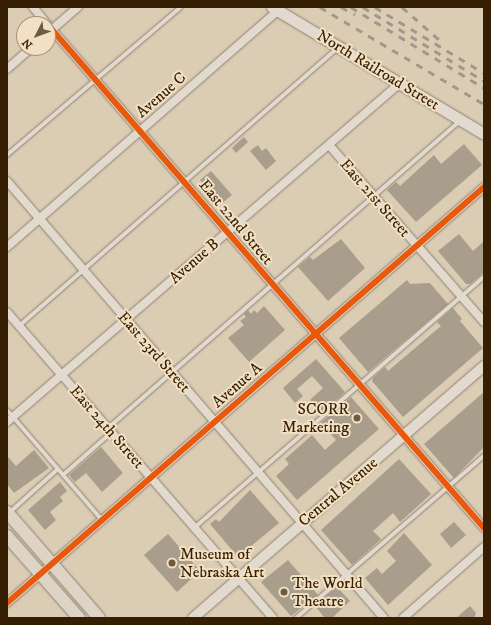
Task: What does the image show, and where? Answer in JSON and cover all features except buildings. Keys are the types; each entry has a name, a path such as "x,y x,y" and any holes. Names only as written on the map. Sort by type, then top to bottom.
{"main road":[{"name":"North Railroad Street","path":"275,9 484,134"},
{"path":"7,513 99,618"},
{"path":"7,536 79,618"}],"street":[{"name":"East 22nd Street","path":"33,7 40,16"},
{"path":"56,23 78,7"},
{"name":"Avenue C","path":"7,247 141,130 275,9"},
{"name":"East 22nd Street","path":"56,36 141,130 314,335 484,528"},
{"path":"7,69 22,56"},
{"name":"Avenue B","path":"10,420 399,84"},
{"name":"East 21st Street","path":"329,146 484,322"},
{"name":"East 23rd Street","path":"7,181 384,618"},
{"name":"Avenue A","path":"7,603 484,187"},
{"name":"East 24th Street","path":"7,312 273,618"},
{"name":"Central Avenue","path":"193,618 484,366"},
{"path":"403,618 484,547"}],"lane":[{"path":"7,155 180,7"},
{"path":"20,326 339,47"},
{"path":"63,475 172,373 271,284 461,120"},
{"path":"194,528 484,277"},
{"path":"7,410 10,420 58,469 102,520"},
{"path":"296,618 484,456"},
{"path":"7,513 58,469"}],"railway":[{"path":"320,7 484,104"},
{"path":"341,7 355,14"},
{"path":"351,7 484,88"},
{"path":"363,7 484,81"},
{"path":"375,7 484,73"},
{"path":"402,7 442,42"}],"cycle path":[{"path":"56,34 484,528"},
{"path":"7,603 484,187"}],"place":[{"name":"SCORR Marketing","path":"357,418"},
{"name":"Museum of Nebraska Art","path":"172,563"},
{"name":"The World Theatre","path":"284,592"}]}
